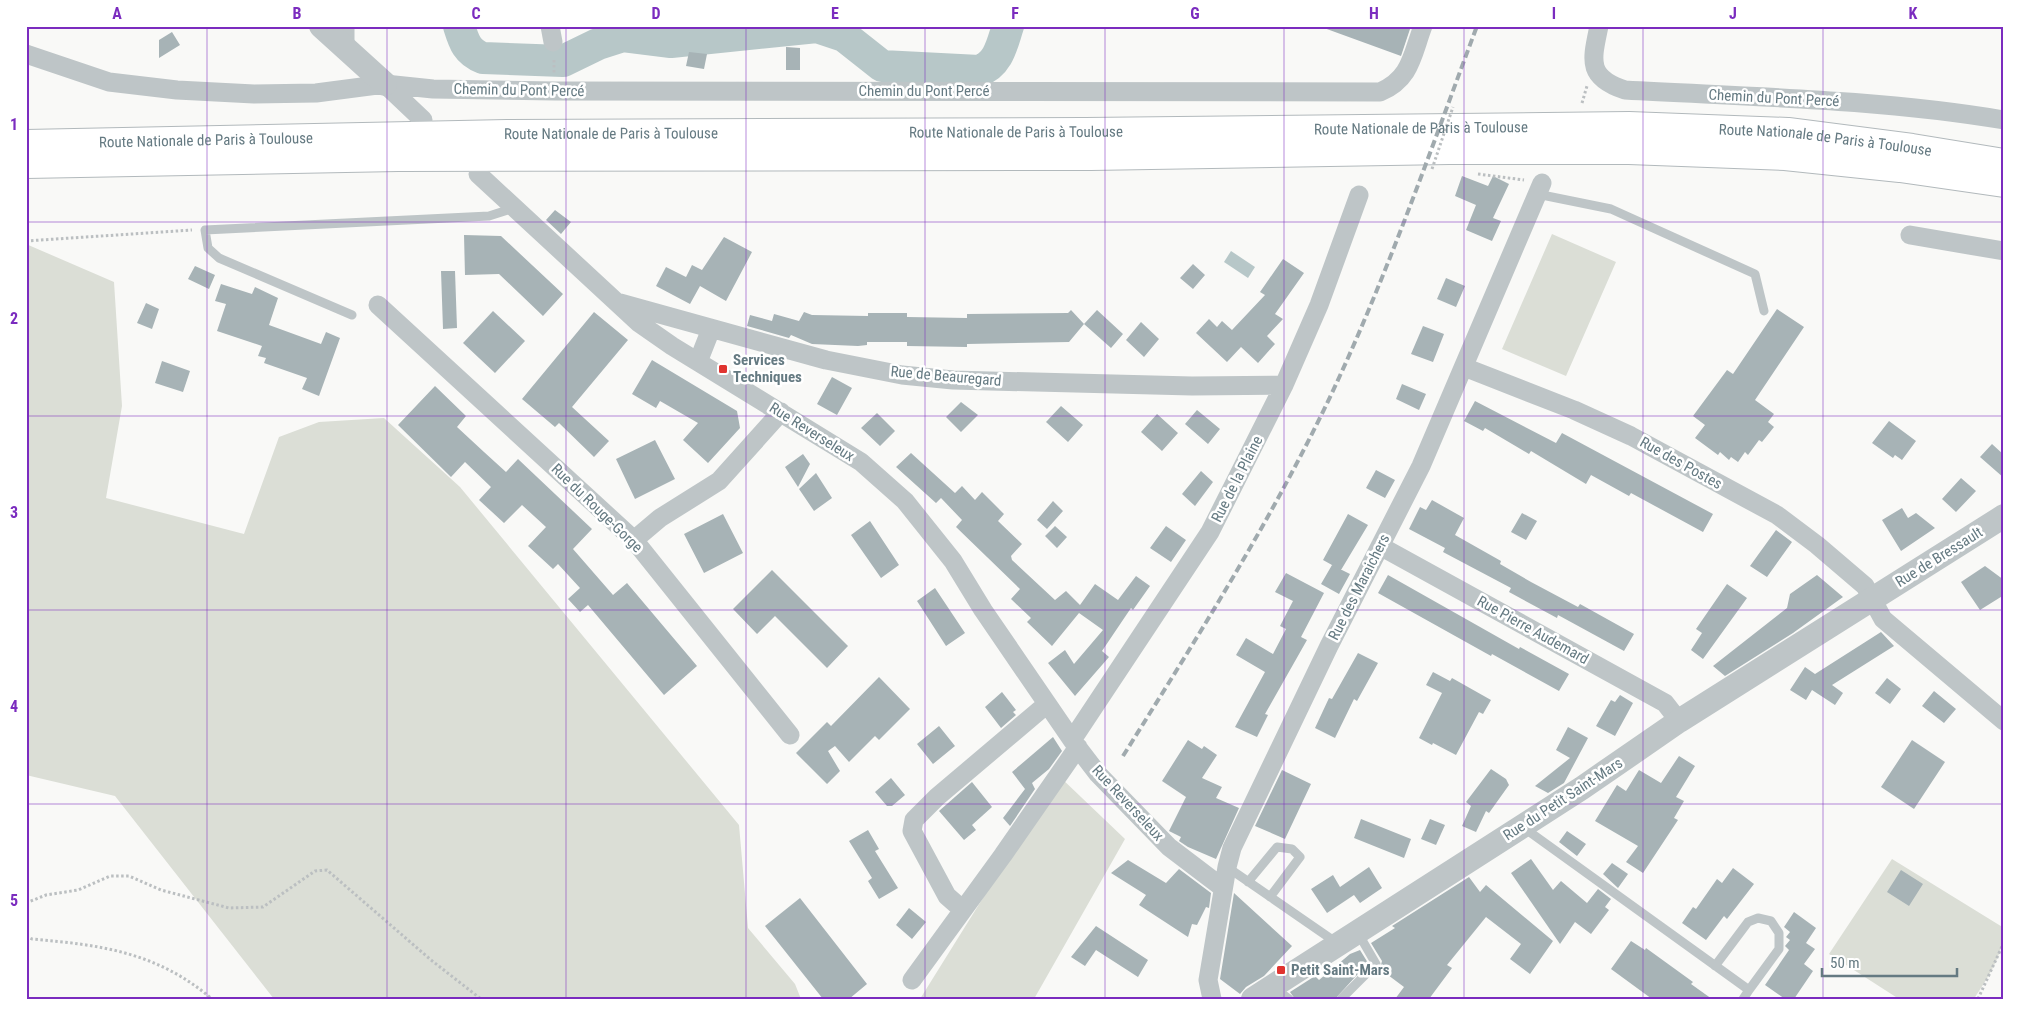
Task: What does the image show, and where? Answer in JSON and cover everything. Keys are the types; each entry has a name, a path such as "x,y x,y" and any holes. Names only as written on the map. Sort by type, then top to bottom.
{"main road":[{"name":"Route Nationale de Paris à Toulouse","path":"26,144 479,134 1086,132 1629,126 1788,132 1912,148 2004,163"},
{"name":"Route Nationale de Paris à Toulouse","path":"26,164 398,158 1091,156 1459,150 1629,150 1785,156 1900,168 2004,183"}],"street":[{"path":"321,26 345,38 385,84 423,120"},
{"name":"Chemin du Pont Percé","path":"26,54 108,82 177,90 254,94 308,93 385,84 432,89 545,90 1380,92 1400,80 1406,72 1423,26"},
{"path":"1593,56 1599,26"},
{"name":"Chemin du Pont Percé","path":"1593,56 1594,68 1601,79 1625,90 1858,102 1942,110 2004,120"},
{"name":"Rue Reverseleux","path":"478,174 639,323 698,362 861,462 905,501 953,562 1075,744 1118,796 1169,847 1224,888"},
{"name":"Rue des Maraichers","path":"1212,999 1208,980 1227,867 1241,828 1270,764 1420,466 1540,189"},
{"name":"Rue de la Plaine","path":"912,980 963,910 1075,744 1210,532 1284,385 1319,305 1359,195"},
{"path":"1910,235 2004,251"},
{"name":"Rue de Beauregard","path":"617,302 826,360 902,375 953,380 1192,386 1284,385"},
{"name":"Rue du Rouge-Gorge","path":"378,305 634,540 790,735"},
{"path":"698,362 711,329"},
{"name":"Rue des Postes","path":"1464,367 1574,410 1631,436 1776,515 1865,586 1874,599 1883,619 2004,721"},
{"path":"634,540 660,518 719,481 781,412"},
{"name":"Rue de Bressault","path":"1874,599 2004,516"},
{"name":"Rue Pierre Audemard","path":"1380,546 1665,703 1679,722"},
{"name":"Rue du Petit Saint-Mars","path":"1271,995 1337,943 1521,826 1679,722 1874,599"},
{"path":"963,910 948,896 912,831 914,820 937,797 1047,704"}],"lane":[{"path":"1540,189 1611,209 1755,274 1764,311"},
{"path":"352,315 219,258 208,248 205,230 489,216 514,208"},
{"path":"1521,826 1749,990"},
{"path":"1248,882 1277,847 1292,849 1300,858 1270,897"},
{"path":"1227,867 1337,943"},
{"path":"1715,966 1748,922 1758,918 1771,921 1779,933 1778,949 1743,999"},
{"path":"1341,999 1376,964 1357,931"}],"path":[{"path":"1573,104 1583,103 1593,56"},
{"path":"1432,168 1453,107"},
{"path":"26,241 205,230"},
{"path":"26,903 46,895 78,890 110,876 129,876 161,890 229,908 263,907 315,870 327,870 430,960 480,999"},
{"path":"26,936 32,939 126,951 143,957 197,986 212,999"},
{"path":"1978,999 2004,942"}],"shaded area":[{"path":"1552,234 1616,262 1566,376 1502,349"},
{"path":"26,244 114,282 122,406 106,498 244,534 279,437 319,422 384,418 460,487 739,825 748,928 795,984 801,999 274,999 115,796 26,775"},
{"path":"1231,251 1255,267 1248,278 1224,262"},
{"path":"1059,776 1125,839 1034,999 920,999"},
{"path":"1892,859 2004,928 1998,956 1990,974 1974,999 1899,999 1829,954"}],"building":[{"path":"1324,26 1411,26 1401,56 1324,28"},
{"path":"172,32 180,45 159,58 159,40"},
{"path":"786,47 800,48 800,70 786,70"},
{"path":"689,52 707,54 704,69 686,66"},
{"path":"1462,176 1488,186 1493,176 1509,184 1493,218 1501,221 1492,241 1466,230 1476,205 1455,196"},
{"path":"555,210 571,222 561,234 546,220"},
{"path":"464,235 501,236 563,294 543,316 499,274 465,275"},
{"path":"724,237 752,252 726,301 700,286 690,304 656,286 666,267 686,277 692,265 702,270"},
{"path":"1283,259 1304,273 1275,314 1283,319 1267,336 1275,344 1258,363 1241,347 1227,362 1196,333 1209,319 1217,327 1222,321 1232,330 1265,295 1260,292"},
{"path":"1193,264 1205,275 1193,289 1180,278"},
{"path":"195,266 215,275 209,289 188,279"},
{"path":"441,271 455,271 457,328 443,329"},
{"path":"1446,278 1465,286 1456,307 1437,299"},
{"path":"221,284 252,294 255,287 278,298 269,325 321,344 326,332 340,338 319,396 302,389 307,378 264,363 266,358 258,356 262,346 217,331 226,304 215,301"},
{"path":"146,303 159,309 152,329 137,323"},
{"path":"1777,309 1804,327 1755,400 1774,414 1768,422 1774,427 1762,442 1759,440 1748,455 1745,452 1738,462 1731,457 1729,460 1720,452 1718,455 1695,438 1705,425 1693,416 1727,370 1733,374"},
{"path":"1071,310 1084,324 1069,342 967,344 967,347 907,346 907,342 867,342 867,345 858,346 812,344 791,335 789,338 747,326 750,315 772,321 774,314 799,321 804,312 812,315 868,316 868,313 907,313 907,317 967,318 967,314 1068,313"},
{"path":"1097,310 1123,334 1111,348 1084,324"},
{"path":"493,311 525,341 495,373 463,343"},
{"path":"594,312 628,340 572,407 609,441 594,457 559,423 555,427 522,399"},
{"path":"1141,322 1159,339 1144,357 1126,340"},
{"path":"1423,326 1444,334 1433,362 1411,354"},
{"path":"652,360 737,411 740,428 708,463 683,440 698,423 660,401 656,408 632,394"},
{"path":"162,361 190,371 183,392 155,383"},
{"path":"832,377 852,388 837,415 817,404"},
{"path":"1402,384 1426,394 1419,410 1396,399"},
{"path":"435,386 466,416 457,427 484,452 506,472 518,459 592,529 573,549 613,595 627,583 697,666 664,695 588,605 580,612 568,599 580,588 558,564 553,569 528,546 546,527 522,505 504,523 479,500 491,487 465,462 451,477 398,425"},
{"path":"1475,401 1556,443 1562,433 1713,514 1703,532 1631,493 1629,496 1591,475 1586,484 1531,451 1529,454 1485,428 1483,431 1464,421"},
{"path":"961,402 978,415 961,432 946,417"},
{"path":"1061,406 1083,425 1068,442 1046,422"},
{"path":"1197,410 1220,429 1208,444 1185,424"},
{"path":"877,413 895,431 880,446 861,428"},
{"path":"1157,414 1178,433 1162,451 1141,432"},
{"path":"1889,421 1916,441 1902,460 1895,455 1893,458 1872,443"},
{"path":"655,440 675,479 635,499 616,459"},
{"path":"1992,444 2004,455 2004,478 1980,457"},
{"path":"911,453 955,493 962,486 975,500 982,492 1004,514 998,521 1022,544 1011,556 1012,560 1055,600 1066,591 1080,605 1095,584 1118,600 1136,576 1150,586 1133,610 1131,608 1102,651 1109,657 1075,696 1048,663 1065,650 1074,664 1103,630 1079,613 1052,646 1027,622 1031,618 1011,599 1020,589 956,527 962,520 941,498 936,503 896,467"},
{"path":"803,454 810,464 798,487 785,467"},
{"path":"1376,470 1395,480 1385,498 1366,488"},
{"path":"1201,471 1213,482 1195,506 1182,494"},
{"path":"816,473 832,498 814,511 799,489"},
{"path":"1961,478 1976,491 1956,512 1942,499"},
{"path":"1432,500 1464,518 1455,535 1501,561 1500,564 1531,582 1578,607 1580,604 1634,634 1624,651 1558,615 1557,618 1509,592 1511,588 1443,552 1445,548 1409,529 1420,507 1426,510"},
{"path":"1053,501 1063,511 1047,529 1037,520"},
{"path":"1902,508 1908,518 1916,513 1935,528 1901,551 1882,520"},
{"path":"1522,513 1537,521 1526,540 1511,532"},
{"path":"723,514 743,553 704,573 684,534"},
{"path":"1348,514 1368,525 1341,570 1323,560"},
{"path":"870,521 899,565 881,578 851,535"},
{"path":"1055,526 1067,537 1057,548 1045,536"},
{"path":"1166,526 1186,540 1171,562 1150,548"},
{"path":"1776,530 1792,542 1767,577 1750,566"},
{"path":"1332,565 1350,574 1339,594 1321,584"},
{"path":"1985,566 2004,580 2004,595 1980,610 1961,582"},
{"path":"772,570 848,646 827,668 775,616 757,634 733,609"},
{"path":"1286,573 1324,593 1301,637 1307,640 1265,714 1268,715 1257,737 1235,727 1265,672 1236,655 1246,638 1273,654 1286,629 1280,626 1293,601 1275,592"},
{"path":"1388,575 1519,649 1520,647 1569,674 1559,691 1492,654 1491,656 1378,593"},
{"path":"1817,575 1843,597 1793,633 1725,676 1713,666 1787,608 1790,594"},
{"path":"1727,584 1747,598 1703,659 1691,650 1702,633 1696,629"},
{"path":"935,588 965,633 946,646 917,601"},
{"path":"1881,632 1894,646 1832,685 1843,693 1835,705 1812,690 1806,700 1790,690 1805,667 1815,674"},
{"path":"1358,653 1378,663 1357,701 1354,699 1335,738 1315,728 1329,698 1332,699"},
{"path":"1433,672 1450,681 1452,678 1491,700 1483,714 1479,712 1456,755 1419,738 1442,693 1426,685"},
{"path":"879,677 910,709 879,740 875,736 849,762 835,746 828,751 840,771 827,784 796,753 827,722 831,726"},
{"path":"1887,678 1901,689 1890,704 1875,693"},
{"path":"1934,691 1956,709 1944,723 1922,706"},
{"path":"1002,692 1016,710 1013,712 1016,715 1001,728 985,707"},
{"path":"1620,695 1633,703 1615,736 1596,726 1611,700 1615,702"},
{"path":"939,726 955,746 933,764 917,744"},
{"path":"1568,727 1588,738 1564,783 1548,793 1535,786 1570,758 1556,750"},
{"path":"1053,737 1062,751 1049,769 1032,783 1035,789 1010,826 1003,818 1025,789 1012,772"},
{"path":"1188,740 1202,749 1204,746 1217,755 1202,778 1222,787 1216,798 1239,808 1216,859 1188,847 1179,841 1181,837 1169,831 1186,797 1162,781"},
{"path":"1912,740 1945,762 1914,809 1881,787"},
{"path":"1679,756 1695,766 1676,797 1684,801 1674,818 1678,820 1643,873 1626,862 1638,846 1595,821 1617,785 1626,791 1639,770 1661,783"},
{"path":"1491,769 1506,779 1509,785 1489,813 1486,811 1476,832 1462,826 1471,806 1466,802"},
{"path":"1282,770 1311,784 1285,839 1255,826"},
{"path":"891,778 905,795 892,806 887,806 875,792"},
{"path":"972,782 992,807 972,825 976,830 964,840 939,811"},
{"path":"1361,819 1411,839 1404,858 1354,838"},
{"path":"1430,819 1445,825 1436,845 1421,839"},
{"path":"868,830 879,849 875,851 898,888 879,899 868,881 872,878 849,841"},
{"path":"1567,831 1586,844 1577,856 1559,842"},
{"path":"1531,859 1553,890 1561,881 1587,903 1598,889 1611,899 1605,907 1609,910 1591,934 1575,922 1560,944 1511,873"},
{"path":"1128,860 1166,883 1179,869 1211,893 1209,908 1206,907 1197,925 1192,924 1188,937 1139,905 1146,895 1111,873"},
{"path":"1612,863 1628,874 1618,888 1603,874"},
{"path":"1369,867 1382,888 1360,903 1354,895 1327,913 1311,889 1333,875 1340,887"},
{"path":"1733,868 1754,884 1727,919 1724,916 1706,940 1682,923 1693,907 1696,909 1717,879 1722,883"},
{"path":"1901,870 1923,884 1909,906 1887,892"},
{"path":"1469,877 1480,892 1486,885 1553,941 1530,974 1510,959 1521,944 1486,917 1447,965 1452,968 1429,999 1395,999 1404,987 1380,969 1382,961 1371,943 1395,928 1392,926"},
{"path":"1234,893 1292,946 1264,976 1246,987 1240,994 1220,979"},
{"path":"800,898 867,984 849,999 823,999 765,926"},
{"path":"909,908 926,922 912,939 896,925"},
{"path":"1794,912 1816,928 1806,943 1815,949 1804,964 1813,971 1794,999 1785,999 1765,985 1789,950 1785,946 1790,940 1786,937 1790,932 1784,927"},
{"path":"1096,926 1148,960 1138,977 1096,950 1085,966 1071,957"},
{"path":"1631,941 1645,950 1646,948 1693,982 1691,984 1712,999 1652,999 1611,969"},
{"path":"1360,950 1368,963 1335,999 1295,999 1290,992 1315,976 1319,980 1350,954"}],"waterway":[{"path":"459,26 467,46 473,53 483,58 563,61 598,44 623,36 671,42 817,27 844,36 882,66 979,71 991,64 999,53 1008,26"}],"railway":[{"path":"1123,756 1206,623 1284,488 1331,395 1390,258 1477,26"}],"place":[{"name":"Services Techniques","path":"723,369"},
{"name":"Petit Saint-Mars","path":"1281,970"}]}
